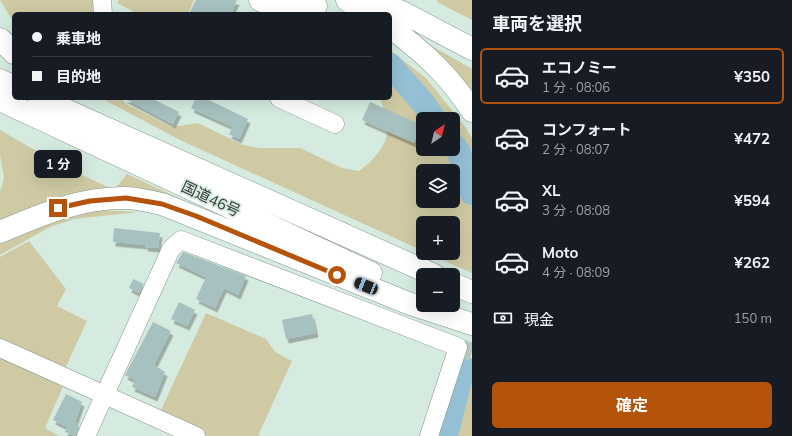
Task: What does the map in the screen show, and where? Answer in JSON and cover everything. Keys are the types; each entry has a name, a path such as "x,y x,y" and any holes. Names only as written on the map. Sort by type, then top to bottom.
{"highway":[{"path":"260,0 280,9 315,2"},
{"path":"347,0 365,12"},
{"path":"369,0 402,12 472,49"},
{"path":"408,0 472,33"},
{"path":"392,29 436,65 472,111"},
{"path":"0,39 12,51"},
{"path":"0,80 12,85"},
{"name":"国道46号","path":"0,100 416,294"},
{"name":"国道46号","path":"43,100 418,268"},
{"path":"73,100 106,129"},
{"path":"0,232 58,208 90,201 126,198 162,204 196,216 280,252 408,303 472,324"},
{"path":"460,287 472,292"},
{"path":"455,312 472,320"}],"street":[{"path":"102,0 103,12"},
{"path":"283,100 335,124"},
{"path":"86,436 171,249 181,240 203,247 424,335 458,347 430,436"},
{"path":"0,348 196,436"}],"shaded area":[{"path":"0,0 93,0 93,12 12,12 12,20"},
{"path":"119,0 194,0 189,12 134,12 117,3"},
{"path":"438,0 472,0 472,20 437,2"},
{"path":"432,46 472,69 472,90"},
{"path":"392,52 426,78 453,112 416,112 416,156 460,156 460,120 472,138 472,273 443,260 460,260 460,216 416,216 416,248 180,140 105,100 123,100 126,104 172,127 198,123 243,145 260,148 300,148 342,168 359,171 371,161 381,149 385,142 388,127 381,100 392,100"},
{"path":"0,130 61,165 114,190 127,174 195,206 129,191 0,225 0,192 4,178 0,155"},
{"path":"98,210 139,212 74,219 50,227 0,255 0,244 46,222"},
{"path":"29,241 66,289 57,306 87,321 63,373 0,344 0,257"},
{"path":"206,313 266,339 275,352 292,361 258,436 207,436 168,420 160,412"},
{"path":"0,354 65,382 45,428 59,436 0,436"},
{"path":"470,362 472,363 472,436 452,436"}],"building":[{"path":"196,0 237,0 232,12 190,12"},
{"path":"128,100 155,100 179,112 173,124"},
{"path":"195,100 209,100 248,119 239,139 229,134 233,127 191,108"},
{"path":"370,102 416,122 416,138 414,143 362,120"},
{"path":"114,228 160,233 158,248 145,247 146,245 113,242"},
{"path":"183,252 246,276 238,295 224,288 215,308 196,299 206,277 176,263"},
{"path":"133,279 144,284 139,293 129,288"},
{"path":"179,302 195,310 187,326 171,319"},
{"path":"312,314 316,333 286,339 282,320"},
{"path":"153,322 171,331 154,365 165,372 155,397 132,387 135,380 125,375"},
{"path":"66,394 82,402 75,422 79,425 75,436 65,432 67,427 53,420"}],"waterway":[{"path":"392,67 429,112"},
{"path":"460,155 472,193"},
{"path":"446,436 463,367"}],"tunnel":[{"path":"458,347 472,352"}],"route":[{"path":"58,208 90,201 126,198 162,204 196,216 337,275"}]}
